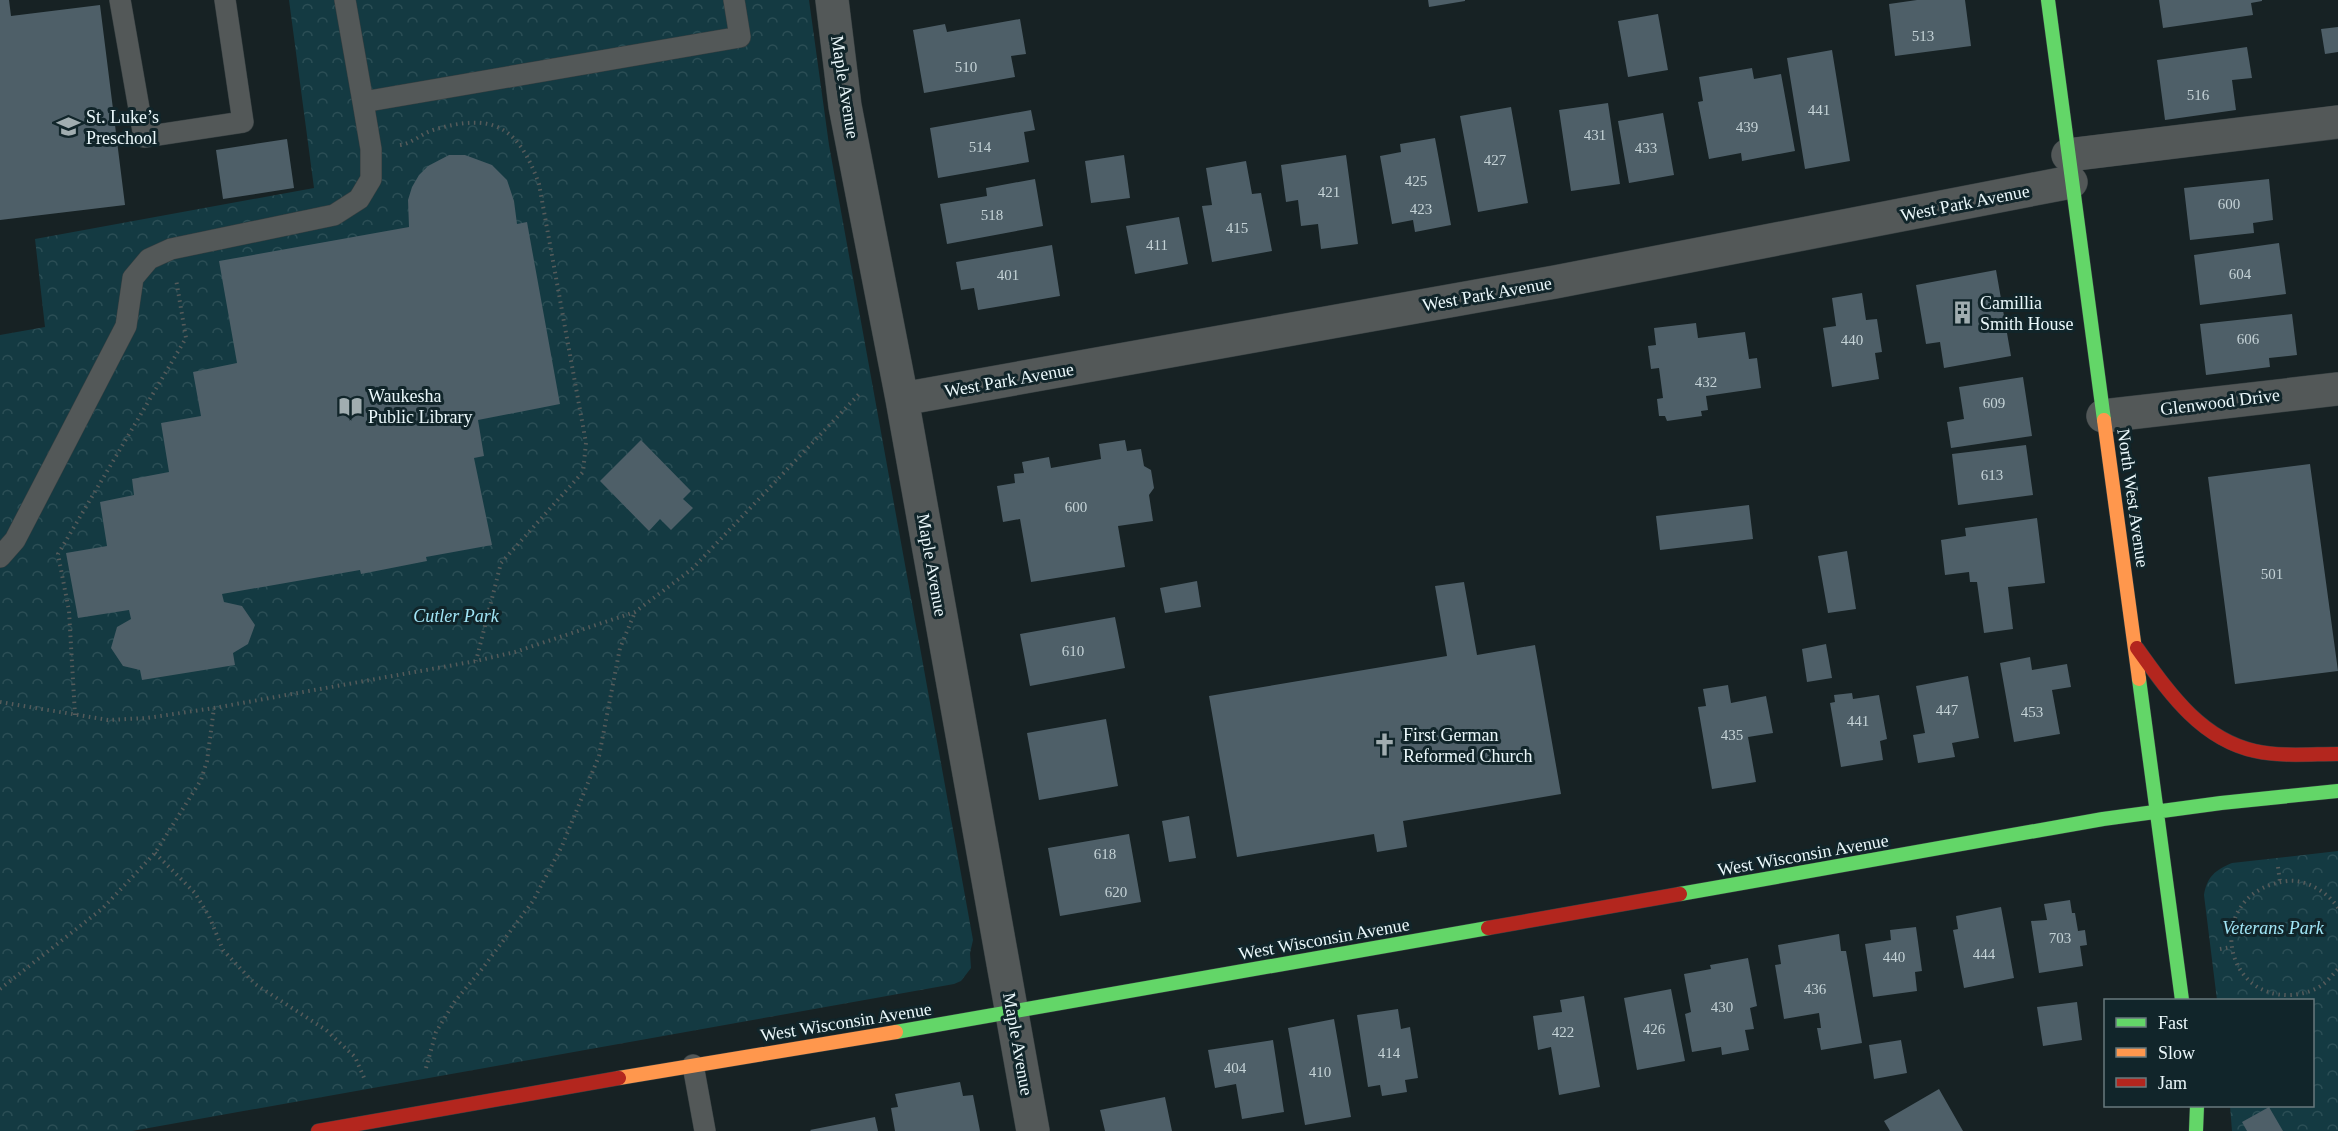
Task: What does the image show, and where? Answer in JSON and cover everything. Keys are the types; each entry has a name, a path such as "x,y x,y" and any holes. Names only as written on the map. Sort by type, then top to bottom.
{"main road":[{"name":"North West Avenue","path":"2048,0 2182,999"},
{"path":"2136,646 2170,693 2202,727 2225,742 2255,751 2338,754"},
{"name":"West Wisconsin Avenue","path":"318,1131 693,1065 1012,1013 2155,811 2338,791"},
{"path":"2196,1131 2197,1109"},
{"path":"402,1116 404,1131"}],"street":[{"name":"Maple Avenue","path":"831,0 845,106 902,399 1033,1131"},
{"name":"West Park Avenue","path":"902,399 1555,282 2069,169 2338,122"},
{"name":"Glenwood Drive","path":"2103,416 2338,388"}],"lane":[{"path":"120,0 144,137 243,122 225,0"},
{"path":"0,556 15,540 126,326 133,278 149,259 171,249 334,215 360,199 371,179 371,149 345,0"},
{"path":"363,102 740,37 734,0"},
{"path":"693,1065 705,1131"}],"path":[{"path":"371,149 411,143 430,131 458,123 492,124 515,138 530,161 539,184 586,443 583,472 501,563 476,661"},
{"path":"75,715 69,611 58,554 186,338 171,249"},
{"path":"0,702 108,720 147,718 476,661 515,652 635,612 692,569 861,392"},
{"path":"426,1068 436,1032 455,1001 533,901 562,846 599,756 620,648 635,612"},
{"path":"0,989 103,908 155,853 201,780 207,760 214,708"},
{"path":"155,853 195,893 209,916 223,951 255,984 326,1030 355,1057 365,1080"},
{"path":"2278,867 2280,882"},
{"path":"2338,908 2319,889 2293,880 2269,884 2249,896 2235,915 2230,934 2231,947 2241,970 2258,987 2278,996 2302,994 2322,985 2338,969"},
{"path":"2220,949 2231,947"}],"green space":[{"name":"Cutler Park","path":"289,0 809,0 829,145 973,940 970,953 971,968 961,981 132,1131 0,1131 0,335 45,327 35,239 314,188"},
{"name":"Veterans Park","path":"2338,851 2338,1131 2232,1131 2230,1107 2314,1107 2314,999 2217,999 2204,895 2207,883 2216,871 2232,863"}],"building":[{"path":"0,0 9,0 11,16 100,5 125,205 0,220"},
{"path":"1428,0 1465,0 1465,1 1429,7"},
{"path":"1917,0 1965,0 1971,46 1895,56 1889,4"},
{"path":"2159,0 2262,1 2251,3 2253,15 2163,28"},
{"path":"1658,14 1668,70 1628,77 1618,21"},
{"path":"1020,19 1026,54 1011,56 1015,77 924,93 913,30 945,24 947,32"},
{"path":"2338,27 2338,52 2325,54 2321,29"},
{"path":"2247,47 2252,78 2232,80 2236,110 2165,120 2157,60"},
{"path":"1832,50 1850,161 1805,169 1787,58"},
{"path":"1752,68 1754,79 1781,74 1795,151 1742,161 1741,153 1709,159 1698,102 1703,101 1699,77"},
{"path":"1608,103 1620,184 1571,191 1559,110"},
{"path":"1511,107 1528,203 1478,212 1460,116"},
{"path":"1031,110 1035,130 1024,132 1029,162 938,178 930,128"},
{"path":"1663,113 1674,175 1629,183 1618,121"},
{"path":"1435,138 1451,225 1415,232 1413,220 1392,224 1380,156 1401,152 1400,144"},
{"path":"287,139 294,188 223,199 216,150"},
{"path":"449,155 465,155 492,165 507,180 514,201 517,224 527,222 560,404 478,420 484,456 474,458 492,545 426,557 427,561 361,574 360,570 222,594 224,602 242,606 255,625 248,644 233,653 235,665 142,680 140,670 123,666 111,648 117,627 131,619 129,610 78,618 66,553 107,546 100,502 134,495 132,479 169,472 161,423 201,416 193,372 237,363 219,261 409,227 408,200 412,187 428,166"},
{"path":"1124,155 1130,198 1091,203 1085,161"},
{"path":"1346,155 1358,244 1321,249 1318,224 1301,226 1298,200 1286,202 1281,165"},
{"path":"1246,161 1252,194 1261,193 1272,251 1212,262 1202,206 1212,205 1206,168"},
{"path":"1035,179 1043,226 947,244 940,204 987,196 986,188"},
{"path":"2269,179 2273,220 2253,223 2254,233 2190,240 2184,188"},
{"path":"1179,217 1188,264 1135,274 1126,226"},
{"path":"2279,243 2286,294 2200,305 2194,255"},
{"path":"1052,245 1060,296 978,310 974,288 961,290 956,262"},
{"name":"Camillia Smith House","path":"1996,270 2011,356 1944,368 1940,342 1926,344 1916,285"},
{"path":"1862,293 1866,320 1877,319 1882,352 1875,353 1879,379 1832,387 1823,328 1836,326 1832,298"},
{"path":"2292,314 2297,355 2269,358 2270,367 2206,375 2200,324"},
{"path":"1696,323 1698,338 1745,332 1749,359 1757,358 1761,388 1706,396 1708,410 1701,411 1702,416 1667,421 1665,416 1659,416 1657,399 1663,398 1659,368 1651,369 1648,346 1656,345 1654,328"},
{"path":"2023,377 2032,436 1951,448 1947,422 1964,419 1959,387"},
{"path":"641,440 691,491 683,499 693,508 671,530 660,519 649,531 600,481"},
{"path":"1125,440 1127,451 1141,449 1144,466 1151,470 1154,488 1149,495 1153,521 1118,526 1125,567 1031,582 1020,519 1003,522 997,486 1015,483 1014,474 1024,473 1022,462 1049,457 1051,468 1101,459 1099,444"},
{"path":"2026,445 2033,495 1958,505 1952,454"},
{"path":"2310,464 2338,671 2235,684 2208,477"},
{"path":"1749,505 1753,539 1660,550 1656,516"},
{"path":"2037,518 2045,583 2008,587 2013,629 1984,633 1977,582 1970,582 1969,572 1945,575 1941,540 1966,536 1965,528"},
{"path":"1847,551 1856,609 1828,613 1818,556"},
{"path":"1197,581 1201,607 1165,613 1160,588"},
{"name":"First German Reformed Church","path":"1464,582 1477,655 1535,645 1561,794 1403,821 1407,847 1377,852 1374,834 1237,857 1209,696 1447,656 1435,586"},
{"path":"1115,617 1125,668 1030,686 1020,634"},
{"path":"1826,644 1832,678 1807,682 1802,649"},
{"path":"2030,657 2032,670 2067,664 2071,687 2052,690 2060,734 2014,742 2000,663"},
{"path":"1968,676 1979,738 1952,743 1955,757 1918,763 1913,735 1925,733 1916,686"},
{"path":"1728,685 1731,703 1766,696 1773,733 1748,737 1756,782 1712,789 1698,707 1706,706 1703,689"},
{"path":"1852,693 1853,699 1879,695 1887,739 1880,741 1883,760 1841,767 1830,703 1835,702 1834,695"},
{"path":"1106,719 1118,786 1039,800 1027,733"},
{"path":"1189,816 1196,858 1169,862 1162,821"},
{"path":"1129,834 1141,902 1060,916 1048,848"},
{"path":"2070,900 2078,931 2085,930 2087,945 2080,946 2083,966 2039,973 2031,921 2047,920 2044,904"},
{"path":"2001,907 2014,978 1964,988 1953,930 1958,929 1956,916"},
{"path":"1916,927 1922,971 1915,972 1917,991 1873,997 1865,944 1891,940 1890,930"},
{"path":"1839,934 1841,951 1846,951 1862,1043 1821,1050 1817,1028 1821,1028 1819,1013 1784,1019 1775,965 1781,964 1778,945"},
{"path":"1748,958 1757,1006 1750,1008 1754,1029 1745,1030 1749,1050 1722,1055 1721,1047 1692,1052 1685,1014 1691,1012 1684,974 1711,969 1710,965"},
{"path":"1671,989 1685,1061 1637,1070 1624,998"},
{"path":"1584,996 1600,1087 1559,1095 1551,1047 1538,1050 1533,1016 1562,1012 1560,1000"},
{"path":"2077,1002 2082,1040 2043,1046 2037,1007"},
{"path":"1398,1009 1401,1029 1410,1027 1418,1078 1405,1080 1407,1092 1382,1096 1380,1085 1368,1087 1357,1015"},
{"path":"1334,1019 1351,1117 1305,1125 1288,1028"},
{"path":"1273,1040 1284,1112 1242,1119 1236,1084 1215,1088 1208,1050"},
{"path":"1901,1040 1907,1073 1874,1079 1869,1045"},
{"path":"960,1082 963,1096 973,1095 980,1131 895,1131 891,1108 898,1107 895,1094"},
{"path":"1939,1089 1963,1131 1890,1131 1884,1121"},
{"path":"1165,1097 1172,1131 1105,1131 1100,1110"},
{"path":"2269,1107 2283,1131 2247,1131 2242,1122"},
{"path":"875,1117 878,1131 810,1130"}],"traffic: fast":[{"path":"2048,0 2104,420"},
{"path":"2139,679 2182,999"},
{"path":"1680,894 2103,819 2221,803 2338,791"},
{"path":"896,1032 1488,928"},
{"path":"2196,1131 2197,1107"}],"traffic: slow":[{"path":"2104,420 2139,679"},
{"path":"619,1078 896,1032"}],"traffic: jam":[{"path":"2137,648 2187,711 2218,736 2235,745 2265,753 2286,755 2338,754"},
{"path":"1488,928 1680,894"},
{"path":"318,1131 619,1078"}],"place":[{"name":"St. Luke’s Preschool","path":"68,127"},
{"name":"Camillia Smith House","path":"1962,313"},
{"name":"Waukesha Public Library","path":"350,406"},
{"name":"First German Reformed Church","path":"1385,745"}]}
